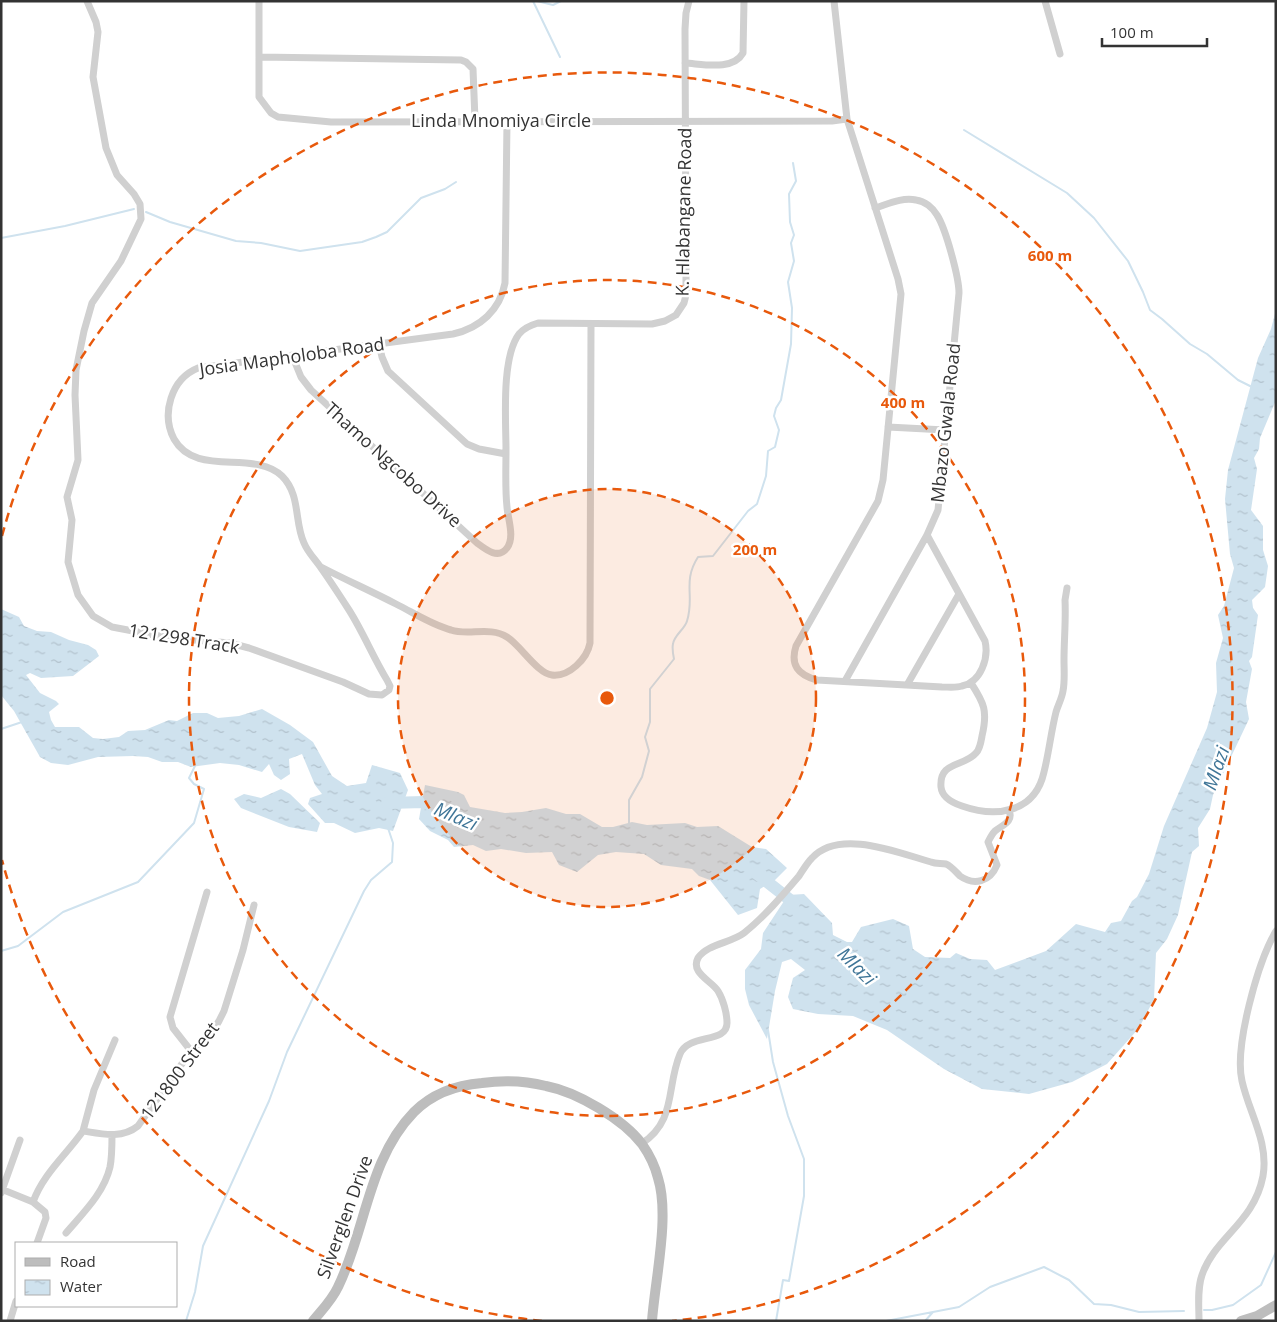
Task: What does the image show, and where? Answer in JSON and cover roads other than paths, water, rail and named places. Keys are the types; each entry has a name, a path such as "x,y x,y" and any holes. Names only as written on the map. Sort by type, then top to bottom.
{"street":[{"name":"121298 Track","path":"87,1 98,32 93,77 106,148 118,175 142,207 142,213 138,226 121,261 92,303 84,330 76,370 75,395 78,460 67,497 72,520 68,562 78,595 93,616 112,626 170,638 230,643 343,682 368,694 379,696 384,694 390,688 388,680 350,611 321,567"},
{"name":"Linda Mnomiya Circle","path":"259,1 259,97 271,113 278,117 331,122 475,120 832,121 847,119"},
{"name":"K. Hlabangane Road","path":"508,545 510,533 506,506 505,384 511,354 519,334 528,326 538,323 658,323 676,315 684,303 686,295 685,63 686,13 689,1"},
{"path":"685,63 730,64 740,58 742,53 744,1"},
{"path":"834,1 847,119 901,290 883,480 878,501 798,641 794,654 795,666 803,675 817,680 953,687 971,683 980,673 984,665 987,646 981,631 927,535"},
{"path":"1045,1 1060,54"},
{"path":"259,57 462,60 473,69 475,120"},
{"name":"Josia Mapholoba Road","path":"506,121 505,283 499,300 483,321 466,330 424,338 211,366 192,371 173,391 168,420 174,438 179,445 194,456 215,461 258,464 281,475 288,483 294,496 304,544 321,567 449,630 503,635 518,646 536,666 548,674 562,674 580,662 587,653 590,643 591,324"},
{"name":"Mbazo Gwala Road","path":"845,681 927,535 938,510 960,294 957,272 940,219 932,208 916,199 900,200 875,208"},
{"path":"380,344 388,371 467,444 479,449 506,454"},
{"name":"Thamo Ngcobo Drive","path":"292,355 297,370 307,386 478,543 486,550 496,553 503,552 508,545"},
{"path":"888,427 945,430"},
{"path":"971,683 985,707 985,722 980,746 973,756 947,769 941,779 942,791 951,802 973,810 991,813 1009,810 1018,806 1032,795 1044,774 1056,712 1063,690 1065,600 1067,588"},
{"path":"907,685 959,594"},
{"path":"641,1144 655,1135 663,1122 678,1062 684,1048 697,1040 718,1036 724,1032 726,1027 722,1000 715,987 697,970 698,959 705,951 741,935 751,927 796,879 816,854 828,848 847,843 864,845 932,863 947,864 966,879 976,882 982,881 991,874 996,866 988,842 995,832 1009,821 1011,814 1009,810"},
{"path":"192,1051 173,1028 170,1017 207,892"},
{"name":"121800 Street","path":"83,1131 112,1135 127,1132 138,1126 192,1051 212,1032 224,1010 243,950 254,905"},
{"path":"1199,1321 1200,1287 1203,1272 1215,1253 1244,1220 1257,1196 1263,1176 1262,1143 1242,1083 1240,1060 1244,1028 1254,990 1261,965 1276,931"},
{"path":"33,1202 42,1182 83,1131 94,1090 115,1040"},
{"name":"Silverglen Drive","path":"313,1321 332,1298 342,1278 372,1186 388,1151 404,1125 415,1111 429,1099 442,1092 456,1087 486,1082 515,1082 549,1086 593,1106 622,1125 641,1144 655,1169 662,1196 661,1232 652,1321"},
{"path":"66,1233 94,1200 107,1178 110,1166 112,1135"},
{"path":"20,1140 2,1190 33,1202 46,1214 37,1242"},
{"path":"10,1321 15,1304"},
{"path":"1241,1321 1257,1316 1276,1305"}],"water":[{"path":"1276,310 1276,400 1254,458 1257,469 1251,510 1263,526 1263,550 1268,566 1265,587 1252,600 1253,608 1258,615 1252,657 1249,661 1252,669 1246,702 1249,719 1213,795 1210,809 1198,828 1199,846 1192,852 1178,915 1167,939 1156,953 1154,999 1139,1028 1107,1064 1072,1082 1029,1094 982,1089 944,1069 887,1030 853,1016 818,1014 793,1009 788,997 793,978 805,970 791,959 782,962 767,1039 749,1005 745,989 745,970 761,949 763,933 788,895 804,894 832,923 833,935 847,942 852,942 861,927 893,919 909,926 913,949 925,957 950,958 956,953 970,959 987,960 995,970 1046,951 1076,924 1105,932 1111,923 1121,921 1149,874 1164,826 1207,728 1217,692 1216,663 1223,638 1218,615 1224,606 1234,568 1230,554 1225,499 1228,470 1258,358 1271,329"},
{"path":"1,609 19,617 24,626 37,631 51,632 69,640 88,645 96,650 99,656 73,676 41,678 30,673 26,675 40,693 59,704 49,712 55,727 79,727 93,738 103,739 119,737 128,731 145,730 169,720 177,721 193,713 207,713 218,718 239,716 262,709 290,725 313,742 332,776 347,786 366,783 372,765 400,773 408,790 393,831 379,828 355,833 334,823 325,823 308,804 310,798 322,794 315,785 302,754 289,759 290,774 281,780 274,775 269,764 262,772 239,765 220,763 191,767 178,762 162,762 148,757 98,757 68,765 51,763 40,757 14,711 1,695"},
{"path":"425,785 458,792 464,795 470,807 505,813 546,808 566,814 580,814 602,827 613,827 632,822 647,825 685,823 697,827 718,826 752,847 766,849 787,868 775,880 760,889 757,908 738,915 710,880 699,876 692,869 661,865 644,854 616,852 598,855 577,872 559,865 552,852 526,853 501,849 486,851 473,845 454,847 448,840 430,831 419,819"},
{"path":"281,789 290,794 320,823 317,832 289,827 241,808 234,799 244,794 261,798"}],"waterway":[{"path":"533,1 560,57"},
{"path":"537,1 553,5 561,1"},
{"path":"964,130 1067,193 1094,218 1128,261 1150,310 1190,344 1207,354 1238,380 1252,387"},
{"path":"629,824 629,800 642,777 649,751 645,737 650,722 650,689 674,659 674,641 686,624 689,612 690,582 693,566 698,557 713,556 748,511 757,504 766,476 768,451 775,447 779,430 774,416 781,400 791,344 792,308 788,282 794,261 791,243 794,235 790,222 789,194 796,181 793,163"},
{"path":"146,212 170,222 236,241 261,243 300,251 362,242 376,237 387,232 421,198 445,189 456,182"},
{"path":"1,238 65,226 134,209"},
{"path":"1,729 22,722"},
{"path":"1,951 18,946 63,912 138,882 194,823 204,789 194,784 189,778 196,764"},
{"name":"Mlazi","path":"387,803 424,802 436,808"},
{"path":"186,1321 195,1292 203,1246 269,1101 287,1052 364,891 371,880 392,862 393,843 388,828"},
{"name":"Mlazi","path":"756,873 794,903"},
{"path":"768,1030 773,1062 788,1116 804,1159 804,1196 789,1281 783,1280 776,1321"},
{"path":"1204,1310 1233,1305 1261,1285 1276,1252"},
{"path":"886,1321 959,1307 990,1287 1044,1267 1069,1280 1094,1304 1111,1305 1139,1312 1184,1311"},
{"path":"925,1321 933,1312"}]}
